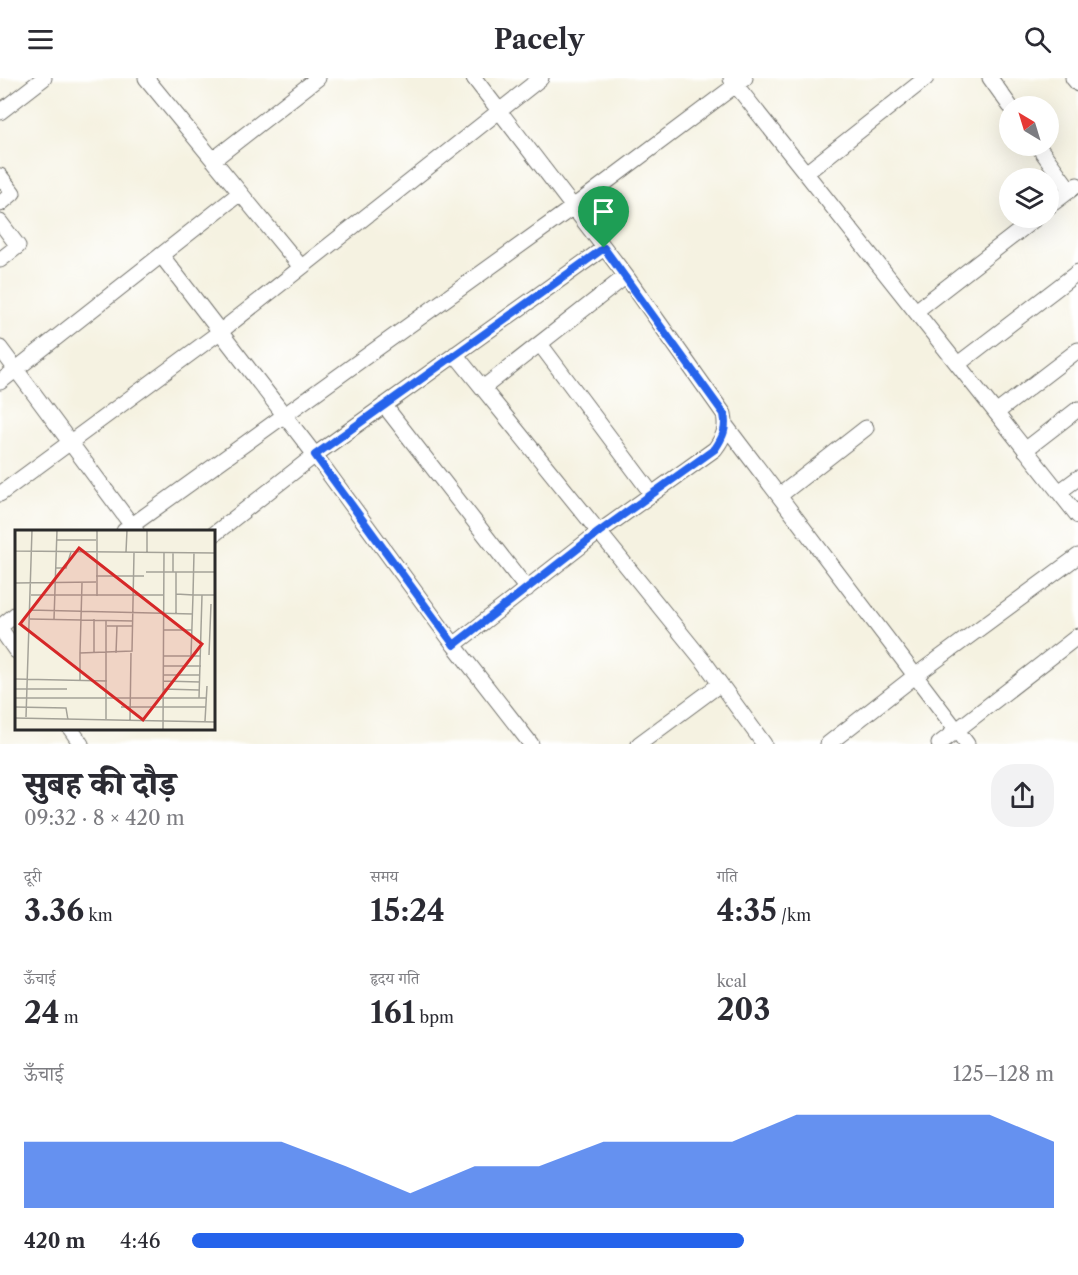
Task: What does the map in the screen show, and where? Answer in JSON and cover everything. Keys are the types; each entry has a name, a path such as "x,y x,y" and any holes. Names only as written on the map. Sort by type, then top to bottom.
{"street":[{"path":"0,112 44,78"},
{"path":"146,78 301,267"},
{"path":"213,160 318,78"},
{"path":"454,645 599,532 715,449 723,438 726,426 724,414 626,276 474,78"},
{"path":"0,494 221,331 541,78"},
{"path":"806,173 926,78"},
{"path":"990,78 1003,96"},
{"path":"1074,78 1078,84"},
{"path":"0,348 72,442 131,529 344,371 573,207 737,80 806,173 1078,516"},
{"path":"1047,156 1074,187 1059,199"},
{"path":"0,176 13,193 0,204"},
{"path":"0,382 240,193"},
{"path":"0,222 18,246 0,260"},
{"path":"916,311 1023,228"},
{"path":"214,534 315,455 604,248"},
{"path":"161,255 315,455 454,645 531,744"},
{"path":"958,364 1078,272"},
{"path":"483,388 626,276"},
{"path":"540,344 652,494"},
{"path":"996,413 1078,350"},
{"path":"455,354 720,684 764,744"},
{"path":"384,405 527,589"},
{"path":"1025,450 1078,409"},
{"path":"726,426 967,744"},
{"path":"779,496 866,428"},
{"path":"1059,492 1078,478"},
{"path":"828,744 915,676 1078,556"},
{"path":"15,615 0,627 15,650"},
{"path":"939,744 1078,636"},
{"path":"639,744 720,684"},
{"path":"71,729 81,744"}],"route":[{"path":"604,248 724,414 726,426 723,438 715,449 599,532 454,645 315,455 604,248"}]}
